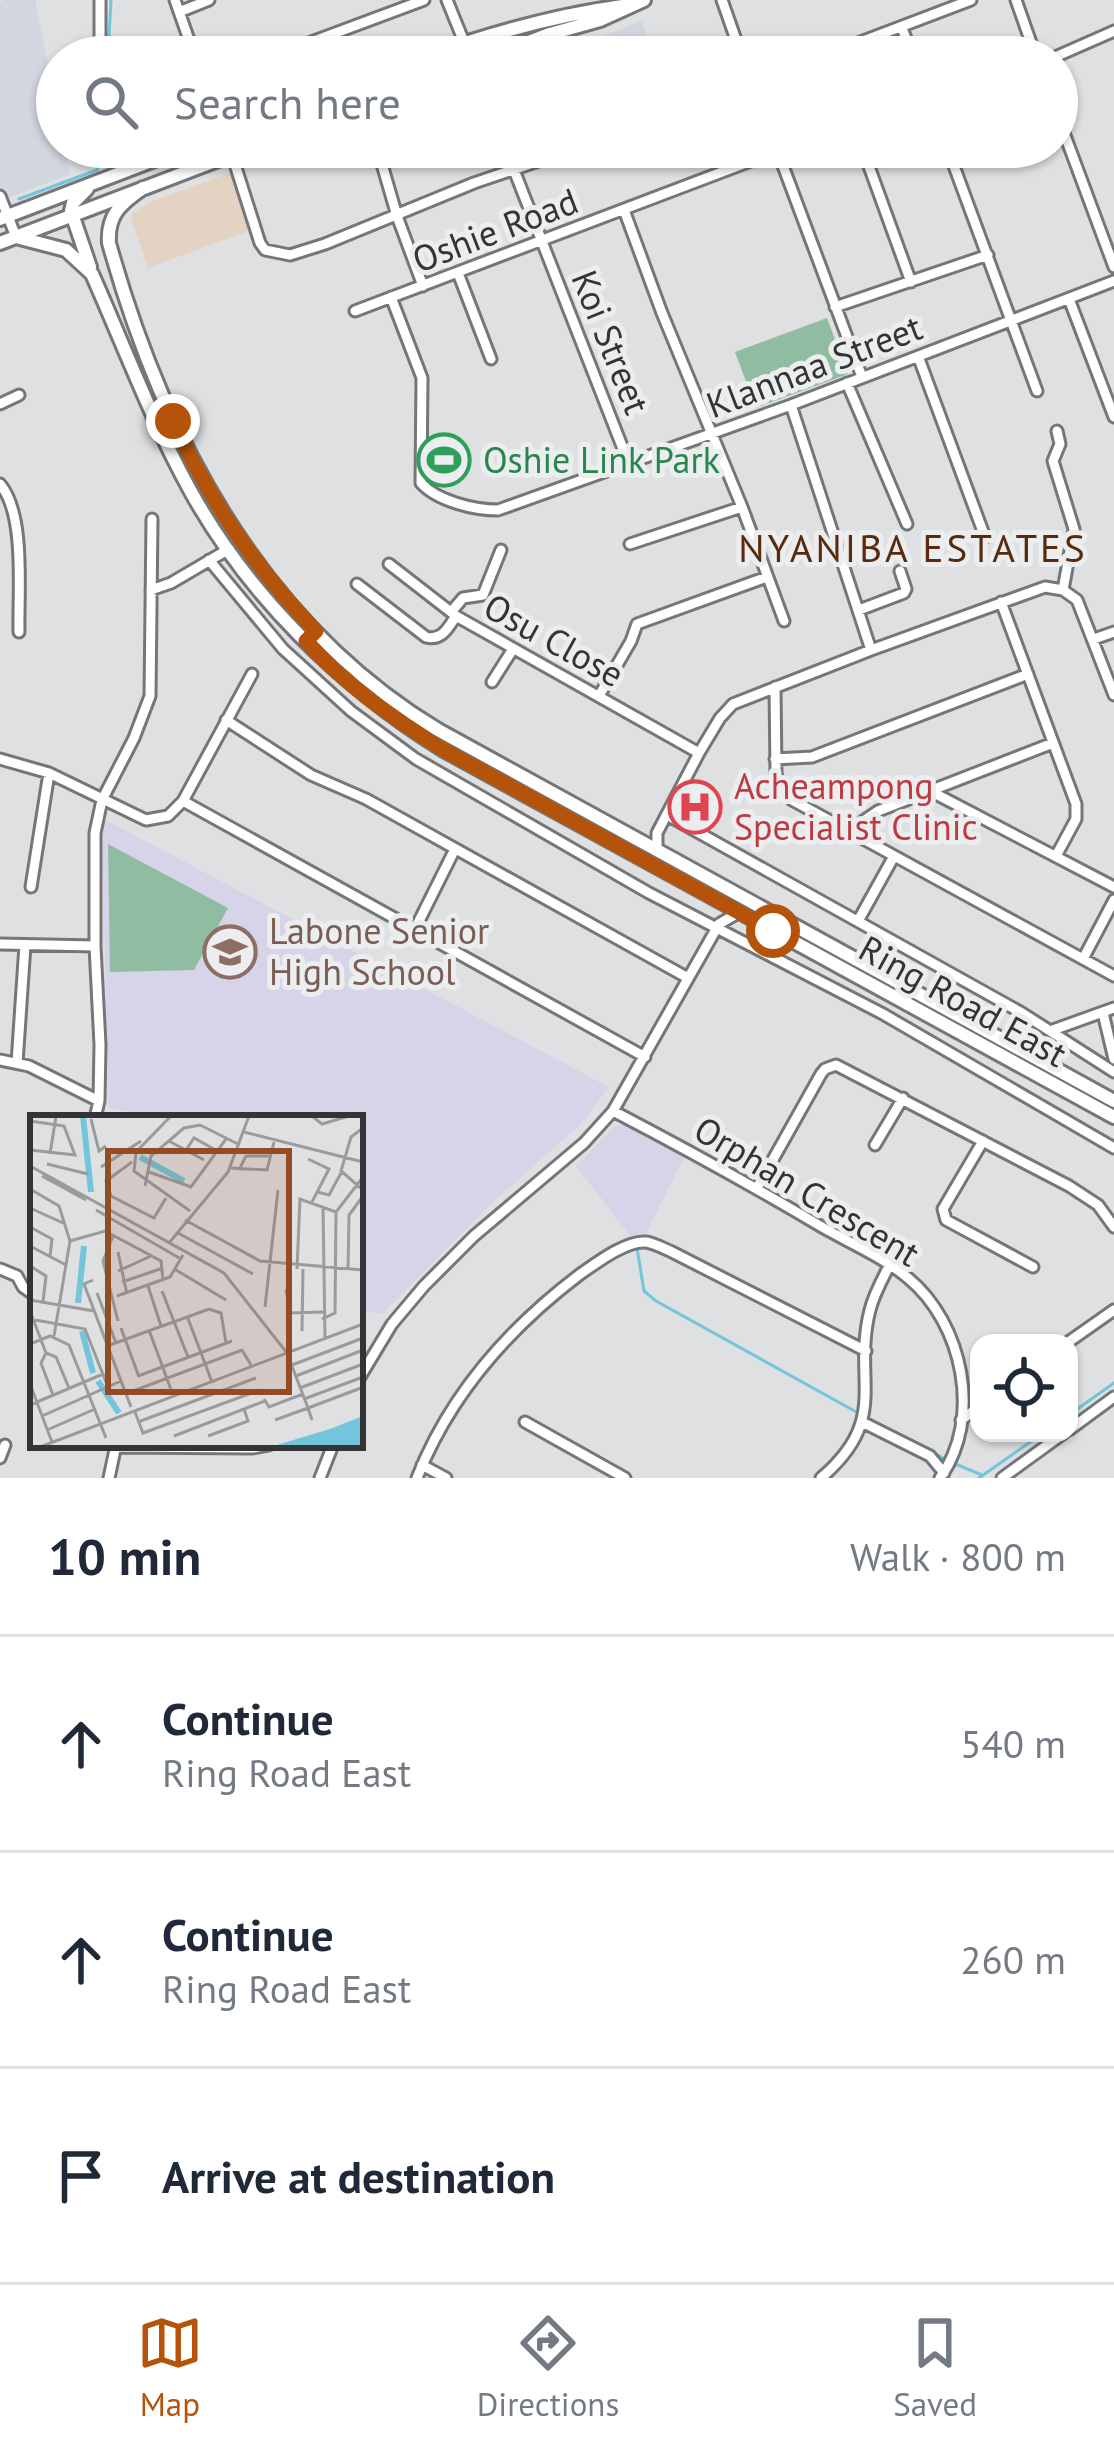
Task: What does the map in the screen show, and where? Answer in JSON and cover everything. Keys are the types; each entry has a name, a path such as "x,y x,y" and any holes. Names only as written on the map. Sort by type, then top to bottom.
{"main road":[{"path":"486,36 637,2"},
{"path":"549,36 637,2"},
{"path":"512,29 514,36"},
{"path":"4,218 133,168"},
{"path":"0,243 197,168"},
{"path":"73,216 73,203 94,183"},
{"name":"Ring Road East","path":"142,188 111,217 109,243 173,421 195,466 265,575 353,687 405,726 1114,1117"},
{"name":"Ring Road East","path":"73,216 92,274 185,481 260,591 311,636 422,721 1114,1100"},
{"path":"16,237 66,250 92,274 101,264 115,264"}],"street":[{"path":"100,0 100,36"},
{"path":"188,36 177,6 209,0"},
{"path":"328,36 424,0"},
{"path":"447,0 462,36"},
{"path":"722,0 735,36"},
{"path":"880,36 971,0"},
{"path":"1016,0 1029,36"},
{"path":"902,28 905,36"},
{"path":"1078,47 1114,32"},
{"path":"236,168 260,243 265,250 290,255 525,168"},
{"path":"383,168 423,286"},
{"name":"Koi Street","path":"513,168 629,464"},
{"name":"Oshie Road","path":"355,311 730,168"},
{"path":"787,168 862,377"},
{"path":"870,168 911,282"},
{"path":"955,168 1036,391"},
{"path":"1077,168 1114,267"},
{"path":"0,196 4,218 16,237"},
{"path":"624,210 784,621"},
{"path":"835,308 988,255"},
{"path":"458,273 491,359"},
{"name":"Klannaa Street","path":"391,297 422,378 419,477 424,488 437,496 486,510 507,508 791,405 1114,281"},
{"path":"1069,299 1114,417"},
{"path":"918,356 985,537"},
{"path":"847,383 907,524"},
{"path":"0,404 19,395"},
{"path":"791,405 871,650"},
{"path":"1057,431 1060,444 1053,461 1074,529 1063,590"},
{"path":"0,484 12,505 17,542 19,632"},
{"path":"630,544 742,507"},
{"path":"96,1115 100,1045 95,833 102,800 151,696 152,519"},
{"path":"151,590 229,549"},
{"path":"357,584 425,637 437,638 463,598 483,595 501,550"},
{"path":"209,560 283,649 352,711 416,759 883,1014 1114,1148"},
{"name":"Osu Close","path":"389,564 454,614 700,753"},
{"path":"859,610 904,593 900,572"},
{"path":"598,696 637,624 767,577"},
{"path":"657,849 657,833 728,708 1045,587 1063,590 1077,600 1114,695"},
{"path":"1001,602 1077,811 1056,856"},
{"path":"1094,639 1114,632"},
{"path":"492,682 513,649"},
{"path":"0,759 49,773 146,820 168,816 184,801 252,674"},
{"path":"775,759 812,757 1028,674"},
{"path":"775,687 779,788 791,800 1114,976"},
{"path":"226,720 311,775 366,800 688,978"},
{"path":"852,832 878,811 1053,743"},
{"path":"31,887 49,773"},
{"path":"932,792 1114,887"},
{"path":"184,801 645,1057"},
{"path":"667,815 1050,1030 1114,1072"},
{"path":"641,841 657,833"},
{"path":"416,927 455,849"},
{"path":"858,921 893,857"},
{"path":"708,896 717,908 717,927"},
{"path":"1083,959 1114,900"},
{"path":"363,1370 392,1324 424,1286 474,1236 584,1143 613,1111 717,927 739,913"},
{"path":"0,944 95,946"},
{"path":"16,1063 25,945"},
{"path":"1050,1030 1108,1010 1114,1059"},
{"path":"0,1060 29,1066 99,1101"},
{"path":"757,1188 825,1069 836,1065 1070,1186 1112,1220"},
{"path":"875,1144 903,1098"},
{"name":"Orphan Crescent","path":"613,1111 757,1188 890,1266 921,1291 948,1329 961,1376 962,1420 944,1473"},
{"path":"983,1141 943,1215 1033,1267"},
{"path":"418,1478 469,1384 510,1334 602,1258 637,1244 646,1242 672,1252 866,1351"},
{"path":"821,1478 850,1446 864,1416 870,1311 890,1266"},
{"path":"0,1269 17,1276 30,1292"},
{"path":"1078,1335 1114,1310"},
{"path":"1078,1423 1114,1397"},
{"path":"962,1420 970,1414"},
{"path":"864,1416 930,1456 944,1473"},
{"path":"525,1422 626,1478"},
{"path":"1002,1478 1052,1442"},
{"path":"0,1458 5,1445"},
{"path":"109,1478 116,1448"},
{"path":"320,1478 332,1448"},
{"path":"422,1466 446,1478"}],"shaded area":[{"path":"35,0 42,36 36,36 36,168 69,168 70,174 5,199 0,186 0,2"},
{"path":"642,21 647,36 602,36"},
{"path":"230,173 251,230 148,268 132,213"},
{"name":"Labone Senior High School","path":"102,818 609,1087 581,1124 494,1201 383,1313 363,1312 363,1115 130,1115 108,1107"},
{"path":"625,1125 685,1155 645,1235 632,1238 576,1166 615,1126"}],"green space":[{"path":"827,318 848,374 756,408 735,352"},
{"path":"108,844 228,908 194,970 110,972"}],"waterway":[{"path":"109,36 111,0"},
{"path":"19,199 98,168"},
{"path":"637,1248 644,1291 656,1301 860,1414"},
{"path":"1078,1409 1114,1383"},
{"path":"868,1418 945,1459"},
{"path":"979,1478 1030,1442"},
{"path":"953,1463 982,1475"}],"place":[{"name":"Oshie Link Park","path":"444,460"},
{"name":"Acheampong Specialist Clinic","path":"695,807"},
{"name":"Labone Senior High School","path":"230,952"}],"district":[{"name":"NYANIBA ESTATES","path":"913,548"}],"route":[{"path":"173,421 236,533 276,589 316,631 306,641 353,687 442,749 773,931"}]}
